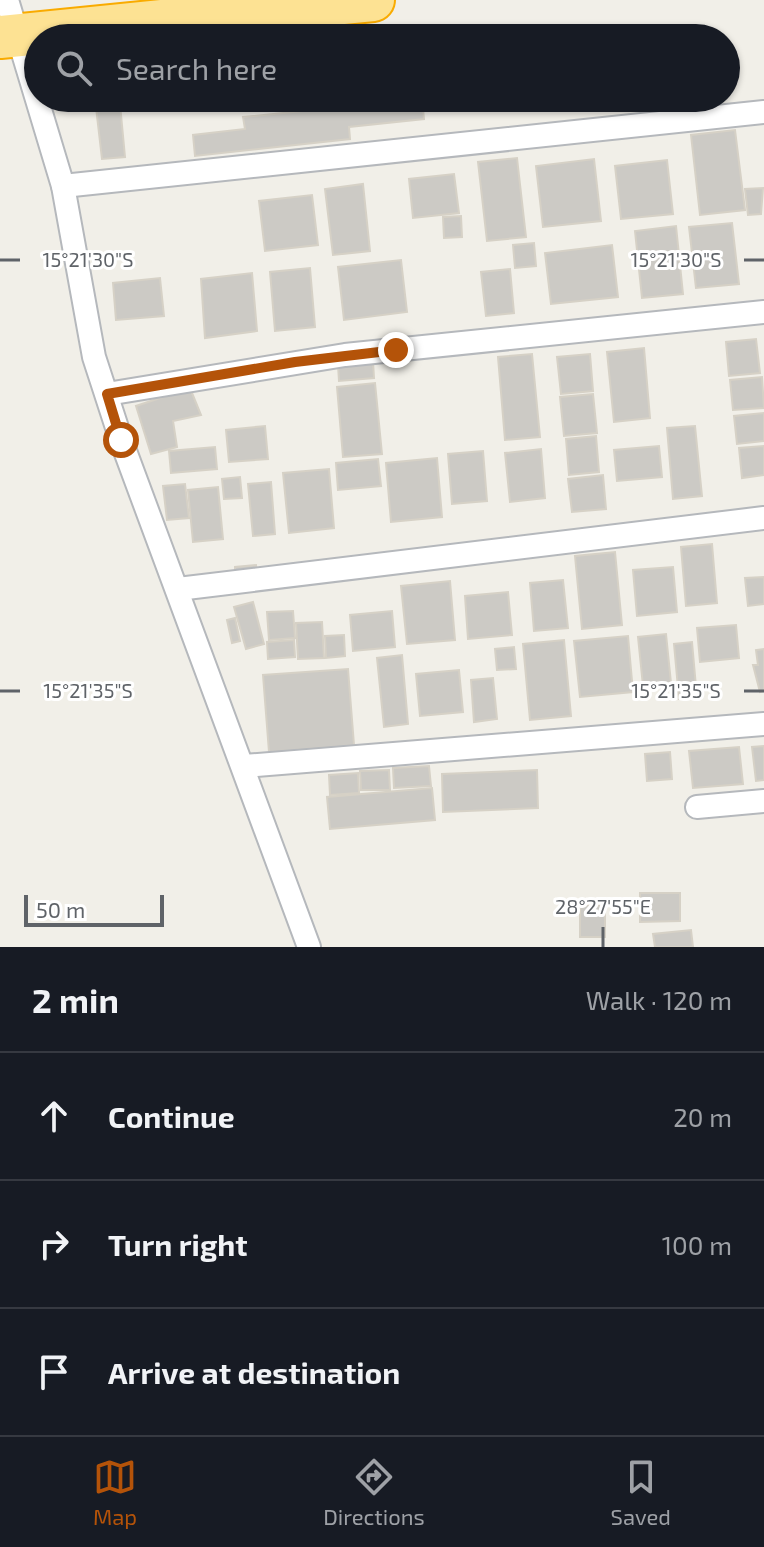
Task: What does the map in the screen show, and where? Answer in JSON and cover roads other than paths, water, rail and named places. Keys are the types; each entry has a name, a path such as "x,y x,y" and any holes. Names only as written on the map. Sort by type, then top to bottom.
{"highway":[{"path":"8,24 373,0"}],"street":[{"path":"8,24 24,71"},
{"path":"38,112 63,186 86,320 107,394 309,947"},
{"path":"63,186 764,112"},
{"path":"107,394 345,355 764,312"},
{"path":"178,589 764,518"},
{"path":"244,766 764,724"},
{"path":"697,807 764,801"}]}
